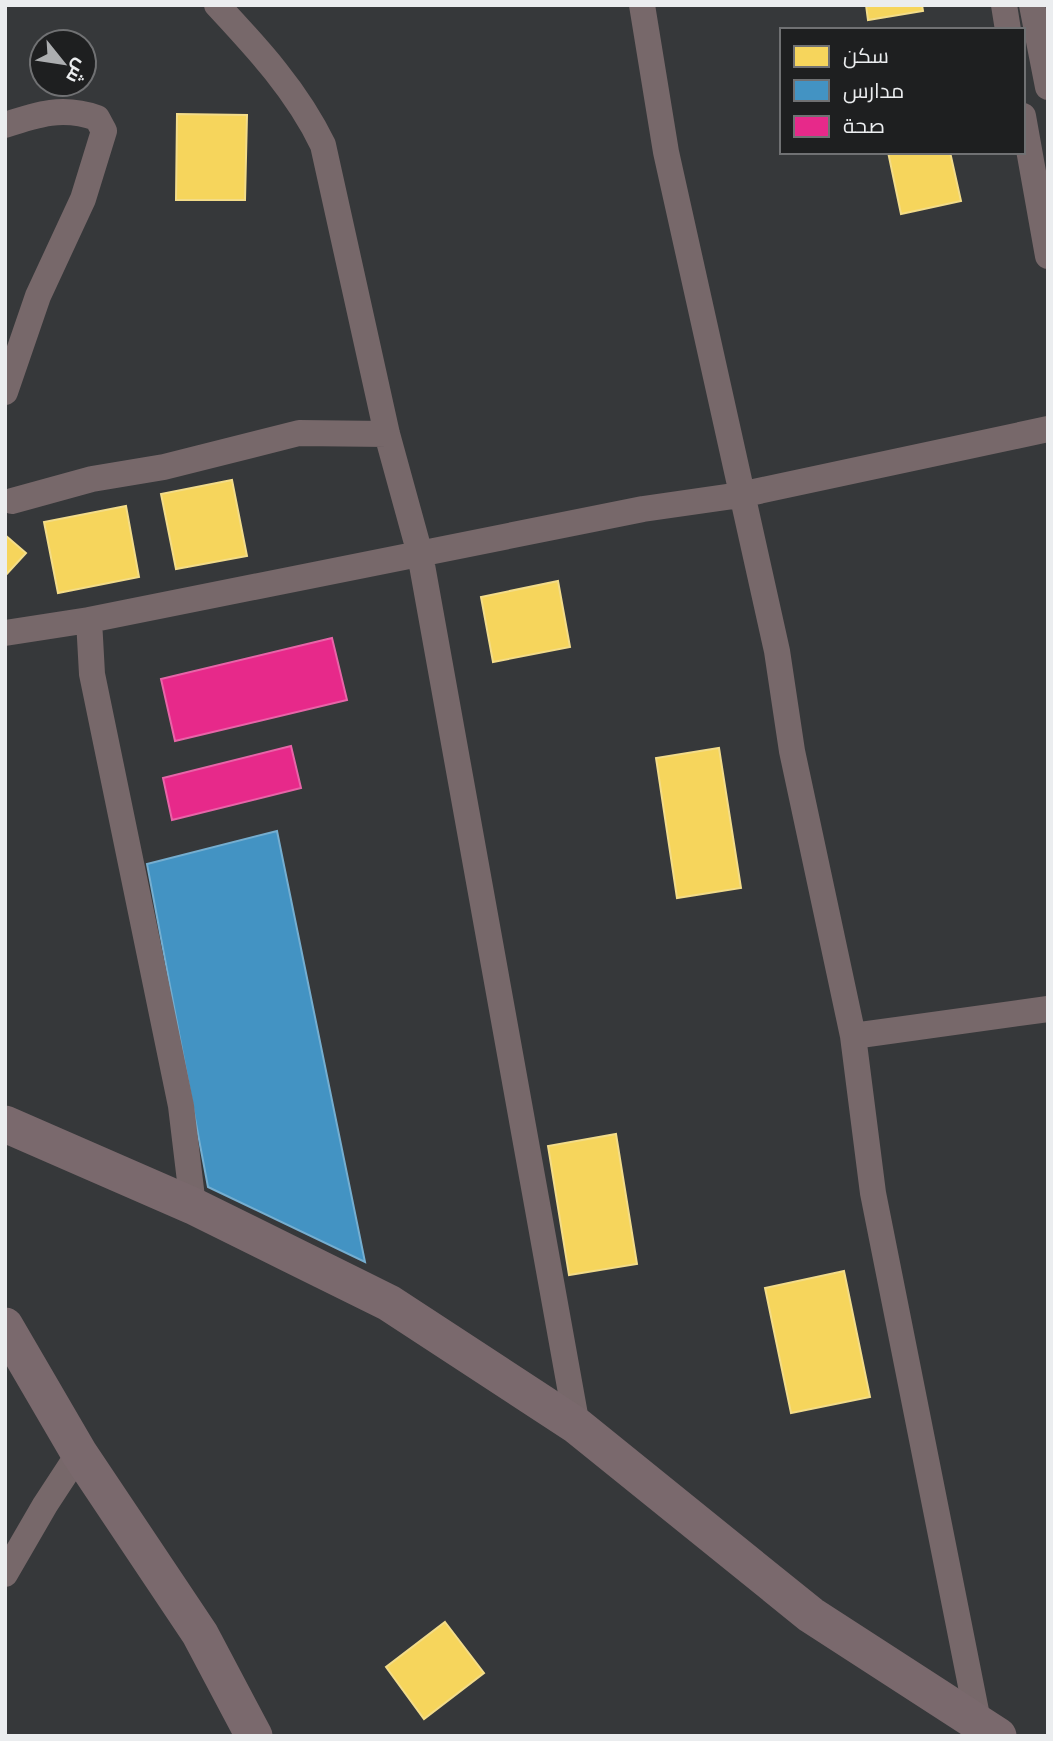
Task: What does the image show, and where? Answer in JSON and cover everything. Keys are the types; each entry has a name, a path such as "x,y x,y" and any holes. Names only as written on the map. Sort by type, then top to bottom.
{"street":[{"path":"217,5 270,62 309,115 323,145 387,434 420,554 577,1426"},
{"path":"642,5 667,152 776,651 792,751 853,1036 873,1193 988,1729"},
{"path":"1004,5 1008,28"},
{"path":"1032,5 1048,88"},
{"path":"5,125 59,110 79,111 97,118 104,131 83,199 37,296 5,392"},
{"path":"1025,127 1048,256"},
{"path":"5,633 89,620 643,509 740,495 1048,429"},
{"path":"12,501 299,433 387,434"},
{"path":"89,620 92,674 178,1093 193,1206"},
{"path":"853,1036 1048,1009"},
{"path":"5,1124 193,1206 390,1303 577,1426 811,1615 988,1729"},
{"path":"5,1326 79,1454 200,1634 254,1736"},
{"path":"5,1574 45,1505 79,1454"}],"building: سكن":[{"path":"866,5 922,5 923,11 868,20"},
{"path":"177,114 247,115 245,200 176,200"},
{"path":"888,154 950,154 961,201 901,214"},
{"path":"232,480 247,556 176,569 161,494"},
{"path":"126,506 139,577 58,593 44,522"},
{"path":"5,535 26,553 5,576"},
{"path":"558,581 570,647 493,662 481,597"},
{"path":"719,748 741,888 677,898 656,758"},
{"path":"616,1134 637,1264 569,1275 548,1146"},
{"path":"844,1271 870,1397 791,1413 765,1288"},
{"path":"445,1622 484,1673 424,1719 386,1667"}],"building: مدارس":[{"path":"277,831 365,1262 208,1187 147,864"}],"building: صحة":[{"path":"332,638 347,700 175,741 161,679"},
{"path":"291,746 301,788 172,820 163,778"}]}
